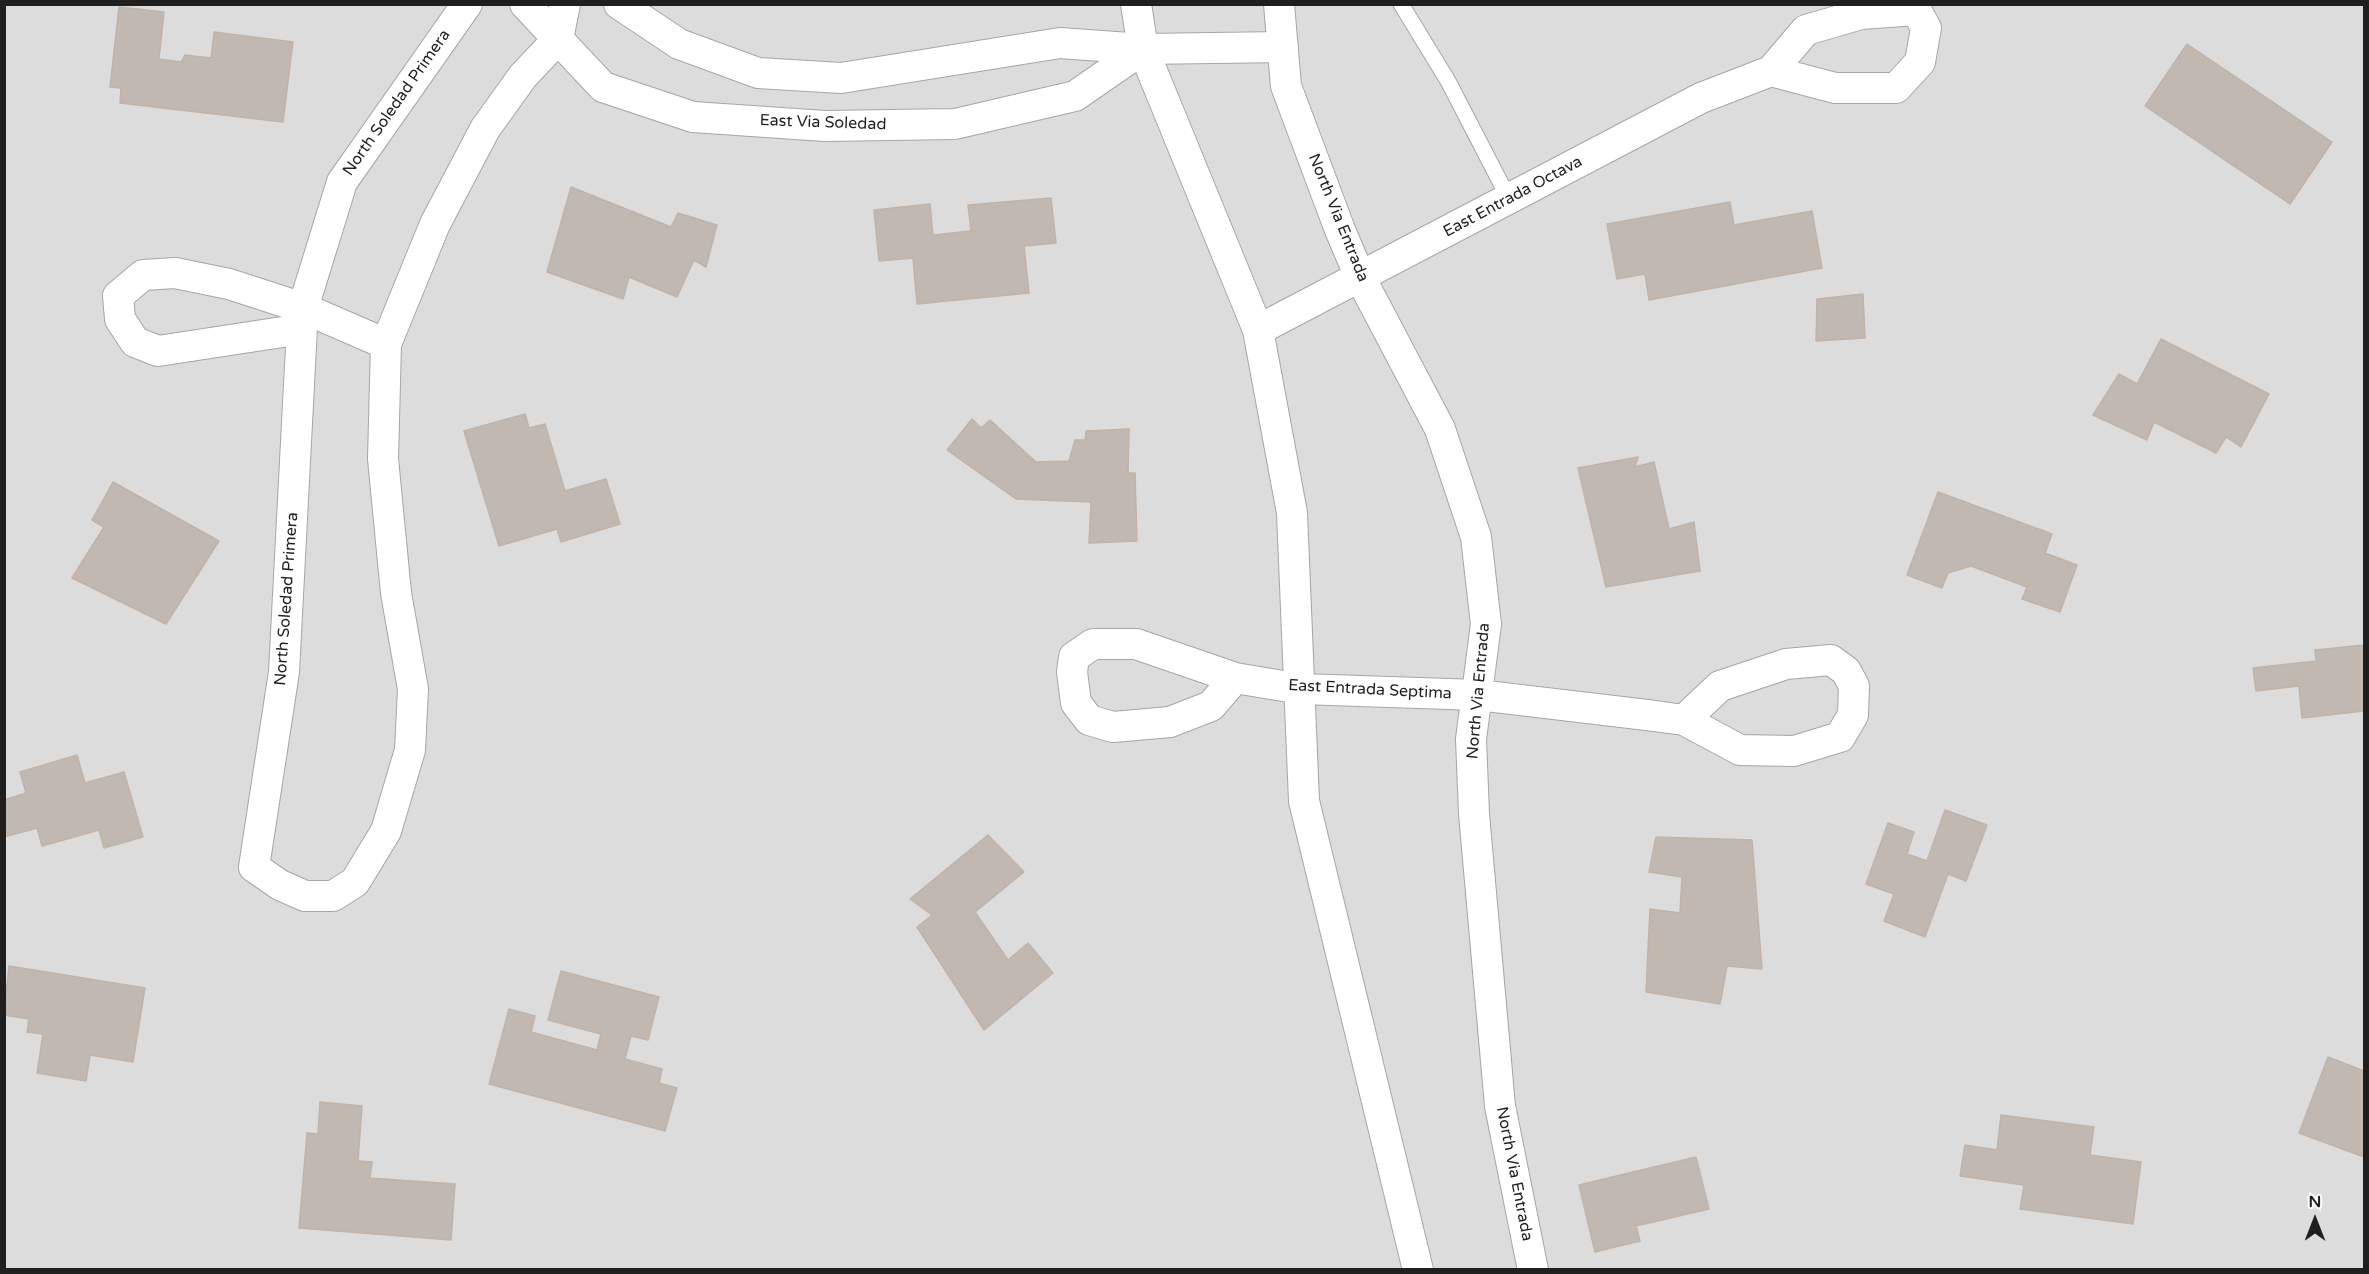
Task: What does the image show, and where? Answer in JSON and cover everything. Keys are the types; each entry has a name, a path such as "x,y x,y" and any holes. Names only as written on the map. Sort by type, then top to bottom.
{"street":[{"name":"North Soledad Primera","path":"386,344 383,459 396,593 413,689 410,750 386,831 355,882 333,896 305,896 280,885 254,867 284,672 303,318 342,182 467,4"},
{"name":"East Via Soledad","path":"525,4 603,87 693,117 825,126 955,124 1075,96 1143,49"},
{"path":"303,318 158,351 135,342 120,319 118,296 143,275 175,273 230,284 303,318 386,344 435,224 485,129 523,76 558,39 565,4"},
{"path":"619,4 679,44 758,73 841,78 1060,43 1143,49 1283,46"},
{"path":"1136,4 1143,49 1258,330 1292,513 1304,801 1418,1269"},
{"name":"North Via Entrada","path":"1279,4 1286,86 1360,277 1440,429 1476,537 1486,624 1471,739 1474,814 1500,1106 1533,1269"},
{"name":"East Entrada Octava","path":"1258,330 1701,98 1771,71 1806,30 1861,14 1916,10 1926,28 1920,62 1896,88 1835,88 1771,71"},
{"name":"East Entrada Septima","path":"1234,678 1211,706 1170,722 1113,727 1089,720 1076,703 1072,672 1074,657 1094,644 1136,644 1234,678 1301,689 1478,696 1684,720 1740,750 1794,751 1840,737 1853,715 1854,686 1846,671 1831,660 1786,664 1720,686 1684,720"}],"lane":[{"path":"1401,4 1448,81 1509,199"}],"shaded area":[{"path":"5,5 2364,5 2364,1269 5,1269"}],"building":[{"path":"119,7 164,12 159,59 181,62 185,55 211,58 214,32 293,42 283,122 120,103 121,88 110,87"},
{"path":"2187,44 2332,142 2290,204 2145,106"},
{"path":"571,187 671,227 678,213 717,225 706,267 694,260 677,297 629,277 623,299 547,272"},
{"path":"1051,198 1056,243 1024,246 1029,293 917,304 913,258 879,261 874,210 930,204 933,235 971,231 968,205"},
{"path":"1730,202 1734,225 1812,211 1822,268 1649,300 1645,274 1617,279 1607,224"},
{"path":"1863,294 1865,338 1816,341 1817,299"},
{"path":"2161,339 2269,394 2241,447 2226,437 2216,453 2154,422 2147,440 2093,415 2119,374 2137,384"},
{"path":"525,414 529,428 545,424 565,491 606,479 620,524 561,542 557,529 499,546 464,431"},
{"path":"972,419 981,428 990,420 1036,462 1069,461 1075,440 1085,440 1086,431 1129,429 1128,473 1135,473 1137,541 1089,543 1091,502 1016,499 947,450"},
{"path":"1638,457 1635,467 1654,462 1669,529 1694,522 1700,571 1606,587 1578,468"},
{"path":"113,482 219,541 166,624 72,578 104,527 92,520"},
{"path":"1938,492 2052,534 2045,553 2077,565 2060,612 2022,599 2027,587 1971,566 1948,573 1942,588 1907,575"},
{"path":"2364,645 2364,711 2302,718 2299,686 2256,691 2253,668 2316,661 2315,650"},
{"path":"77,755 85,783 124,772 143,837 104,848 99,830 42,846 37,828 4,837 4,800 26,793 20,772"},
{"path":"1945,810 1987,825 1966,881 1948,874 1925,937 1884,921 1894,894 1866,884 1888,823 1914,832 1907,854 1927,861"},
{"path":"988,835 1024,872 975,912 1008,960 1028,943 1053,973 984,1030 917,927 932,915 910,899"},
{"path":"1656,837 1752,840 1762,969 1727,966 1720,1004 1646,992 1650,909 1680,913 1682,877 1649,872"},
{"path":"9,966 145,988 133,1062 90,1055 86,1081 37,1073 43,1034 27,1032 29,1019 4,1015"},
{"path":"561,971 659,997 648,1040 631,1036 625,1059 662,1069 659,1083 677,1088 665,1131 489,1084 509,1009 535,1016 531,1032 597,1050 601,1034 548,1020"},
{"path":"2328,1057 2364,1071 2364,1157 2299,1133"},
{"path":"320,1102 362,1106 358,1161 372,1162 370,1178 455,1184 451,1240 299,1228 307,1133 318,1134"},
{"path":"2001,1115 2094,1127 2090,1155 2141,1162 2133,1224 2020,1209 2024,1185 1960,1176 1965,1145 1997,1150"},
{"path":"1696,1157 1709,1209 1636,1226 1640,1241 1595,1252 1579,1185"}]}
